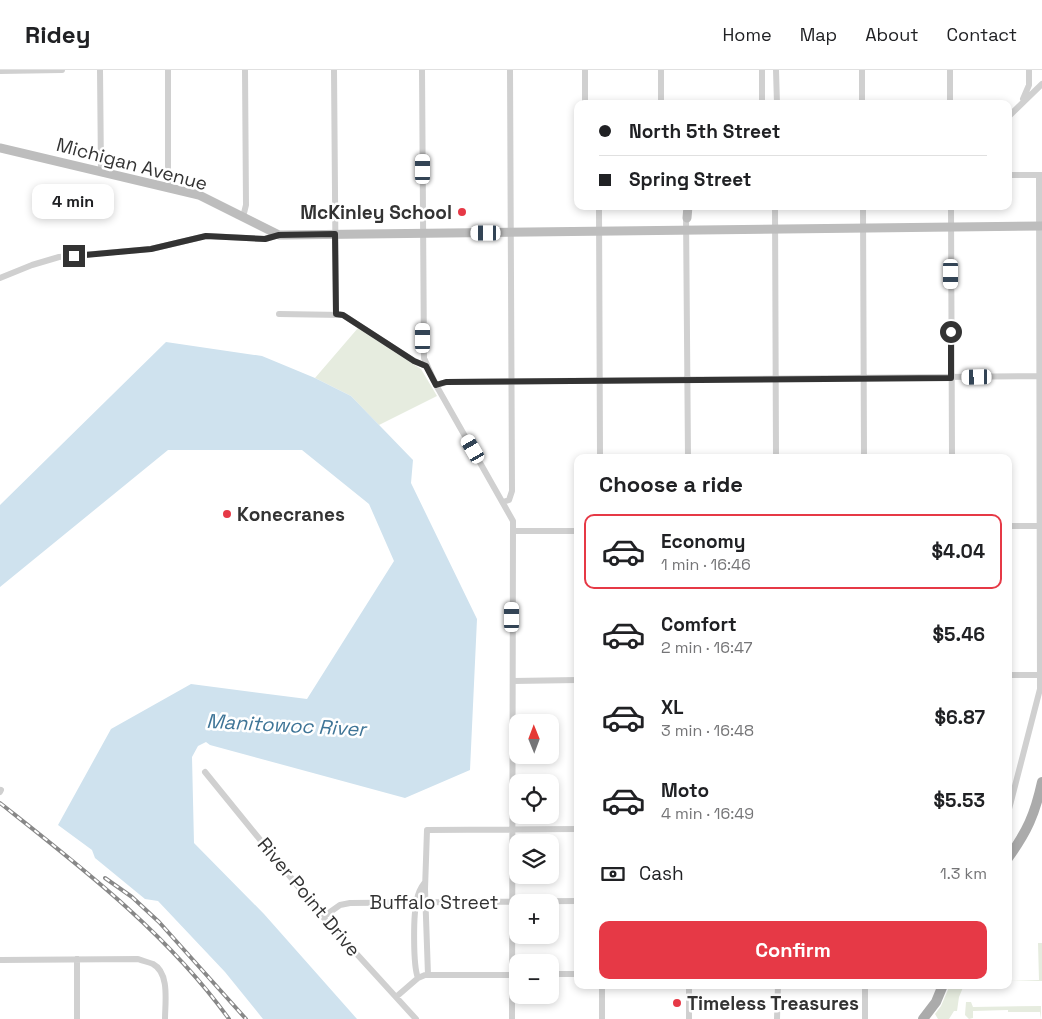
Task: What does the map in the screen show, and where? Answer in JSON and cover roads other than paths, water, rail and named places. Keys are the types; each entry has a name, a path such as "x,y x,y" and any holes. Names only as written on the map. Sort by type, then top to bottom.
{"main road":[{"path":"1012,852 1027,829 1042,782"},
{"path":"922,1019 936,1002 941,989"}],"street":[{"path":"0,71 62,70"},
{"path":"100,70 101,170"},
{"path":"168,70 168,187"},
{"path":"243,217 246,205 245,70"},
{"path":"334,70 336,314"},
{"path":"422,70 424,358 436,385 513,521 513,894"},
{"path":"503,502 508,500 512,491 510,70"},
{"path":"585,70 586,100"},
{"path":"661,70 661,100"},
{"path":"762,70 762,100"},
{"path":"776,70 777,100"},
{"path":"862,70 862,100"},
{"path":"950,70 950,100"},
{"path":"1022,103 1029,85 1028,70"},
{"path":"1012,113 1042,84"},
{"name":"Michigan Avenue","path":"0,148 101,170 200,195 279,235"},
{"path":"1012,174 1040,175 1041,376 1040,688 1012,797"},
{"path":"599,210 600,454"},
{"path":"685,210 687,218"},
{"path":"688,210 688,454"},
{"path":"775,210 776,454"},
{"path":"863,210 864,454"},
{"path":"951,210 952,454"},
{"path":"0,278 32,265 59,257 151,249 206,236 265,239 279,235 335,234 1040,226"},
{"path":"279,314 343,315 414,361 426,366"},
{"path":"436,385 446,382 1041,376"},
{"path":"1012,526 1041,526"},
{"path":"513,531 574,531"},
{"path":"1012,675 1040,675"},
{"path":"512,681 574,680"},
{"name":"River Point Drive","path":"205,772 324,917 416,1019"},
{"path":"428,975 425,881 427,830 574,829"},
{"path":"418,978 416,968 416,903 425,881"},
{"name":"Buffalo Street","path":"559,901 574,901"},
{"name":"Buffalo Street","path":"324,917 340,905 350,903 509,902"},
{"path":"0,960 138,959 154,964 162,974 165,987 165,1019"},
{"path":"77,960 77,1019"},
{"path":"559,974 574,974"},
{"path":"396,997 418,978 428,975 509,975"},
{"path":"602,989 602,1019"},
{"path":"689,1019 690,989"},
{"path":"777,1019 778,989"},
{"path":"865,989 865,1019"},
{"path":"512,1019 513,1004"}],"water":[{"name":"Manitowoc River","path":"166,342 262,356 315,378 351,396 413,460 411,483 477,619 470,770 405,798 210,745 206,742 198,746 192,757 194,843 264,914 357,1019 263,1019 225,972 158,901 145,899 95,858 92,850 58,825 111,729 191,684 307,699 394,561 369,504 302,450 168,450 0,587 0,505"}],"railway":[{"path":"0,803 92,877 151,930 179,958 229,1019"},
{"path":"105,878 132,897 159,922 246,1019"}],"place":[{"name":"McKinley School","path":"462,212"},
{"name":"Konecranes","path":"227,514"},
{"name":"Timeless Treasures","path":"677,1003"}]}
